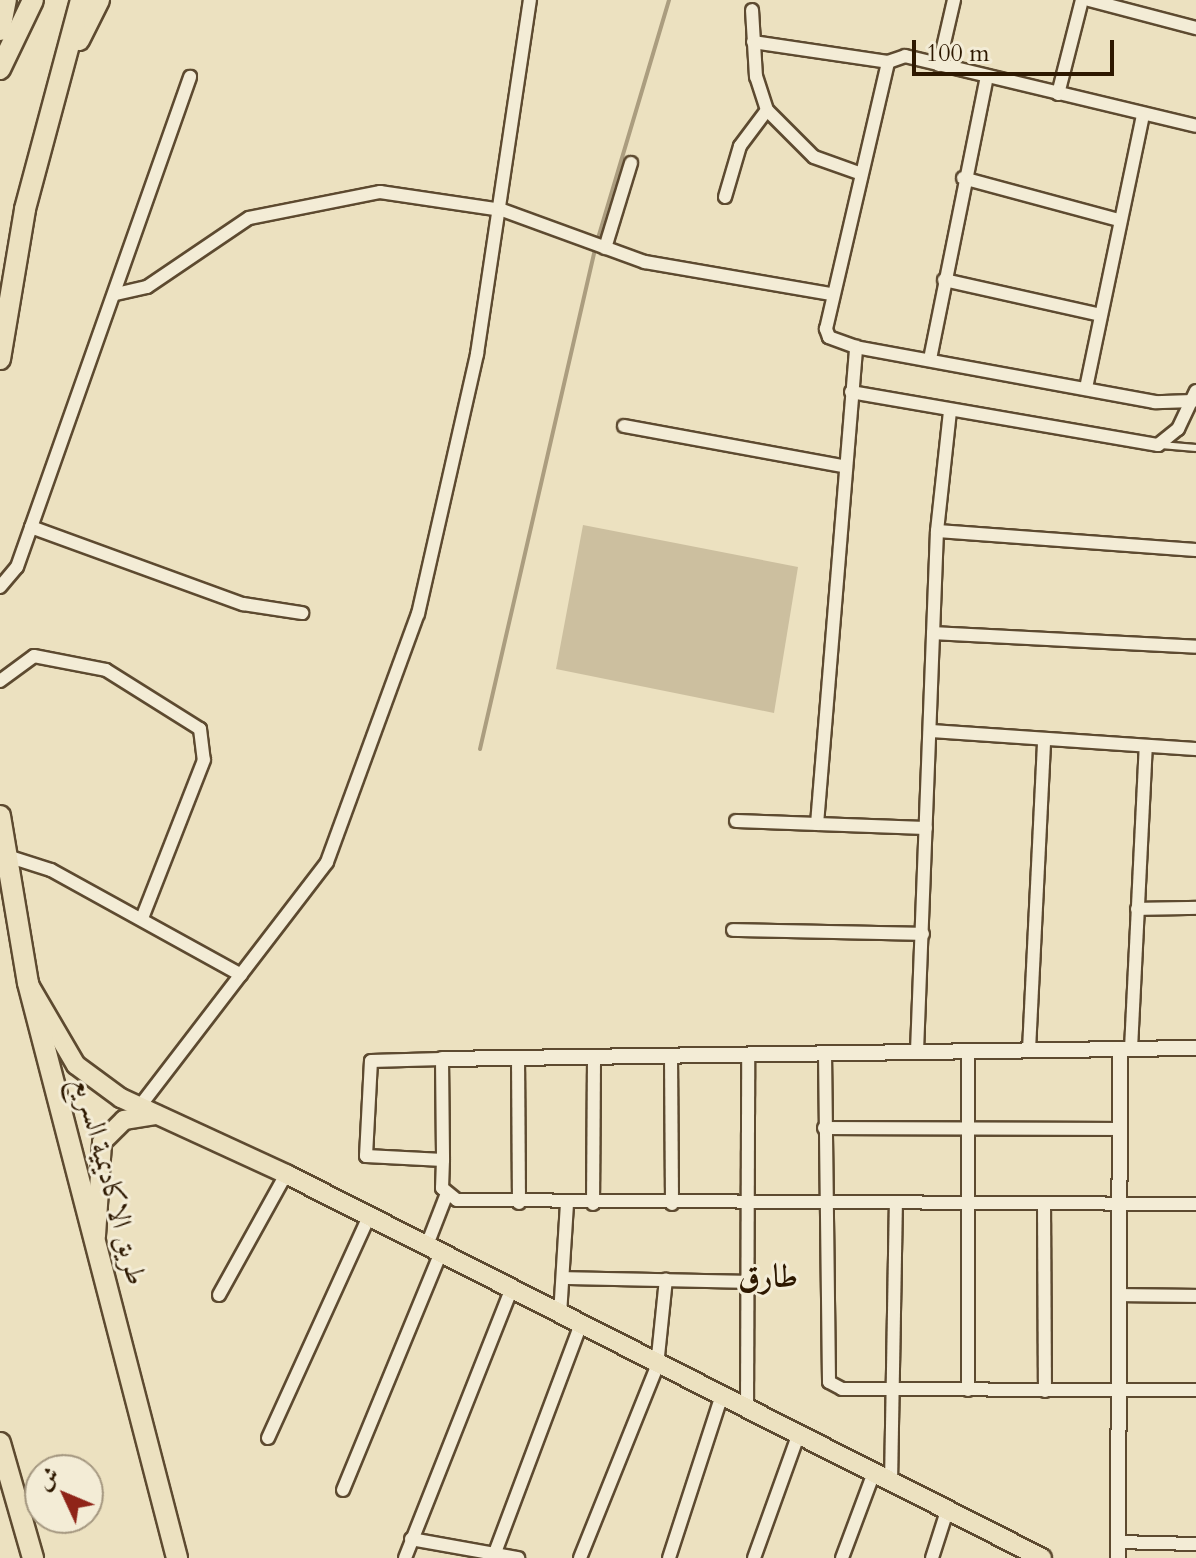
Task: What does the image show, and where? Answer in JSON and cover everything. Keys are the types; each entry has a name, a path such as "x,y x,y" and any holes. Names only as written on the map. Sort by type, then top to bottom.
{"highway":[{"path":"0,30 6,0"},
{"path":"0,69 33,0"},
{"path":"0,359 25,209 81,0"},
{"path":"52,111 99,0"},
{"name":"طريق الاكاديمية السريع","path":"0,816 28,983 177,1558"},
{"path":"0,1443 33,1558"}],"main road":[{"path":"28,983 76,1065 140,1106 286,1174 657,1366 1035,1556"},
{"path":"96,1236 102,1142 124,1120 164,1115"}],"street":[{"path":"140,1106 333,850 418,614 502,210 530,0"},
{"path":"939,65 954,0"},
{"path":"1058,94 1082,0"},
{"path":"1089,0 1196,28"},
{"path":"752,10 753,42 767,110 814,157 859,173"},
{"path":"753,42 888,62 905,56 1196,126"},
{"path":"851,392 950,412 1158,445 1178,429 1194,396 1086,388 856,347 829,337 831,294 888,62"},
{"path":"0,587 13,576 116,294 190,77"},
{"path":"930,359 963,178 987,77"},
{"path":"725,197 740,146 767,110"},
{"path":"1086,388 1143,115"},
{"path":"605,248 631,163"},
{"path":"963,178 1119,220"},
{"path":"116,294 140,291 232,227 279,209 380,192 502,210 605,248 697,273 831,294"},
{"path":"944,280 1100,315"},
{"path":"817,824 842,466 856,347"},
{"path":"917,1051 937,531 950,412"},
{"path":"624,426 842,466"},
{"path":"31,527 243,604 302,613"},
{"path":"937,531 1196,550"},
{"path":"933,633 1196,647"},
{"path":"0,681 34,656 106,670 200,729 204,760 142,918"},
{"path":"930,731 1196,749"},
{"path":"1029,1050 1044,739"},
{"path":"1118,1558 1119,1129 1137,909 1146,747"},
{"path":"736,821 926,828"},
{"path":"7,856 41,865 241,975"},
{"path":"1137,909 1196,908"},
{"path":"733,930 923,934"},
{"path":"443,1160 371,1159 363,1145 371,1061 1196,1048"},
{"path":"968,1051 968,1390"},
{"path":"825,1053 826,1376 842,1389 1196,1390"},
{"path":"747,1411 748,1055"},
{"path":"671,1056 672,1204"},
{"path":"593,1204 594,1057"},
{"path":"518,1058 519,1203"},
{"path":"343,1490 434,1249 446,1196 442,1059"},
{"path":"824,1128 1119,1129"},
{"path":"219,1295 286,1174"},
{"path":"446,1196 567,1205 1196,1204"},
{"path":"891,1484 896,1388 896,1204"},
{"path":"1044,1204 1045,1391"},
{"path":"560,1315 567,1205"},
{"path":"268,1438 369,1216"},
{"path":"563,1278 747,1282"},
{"path":"580,1558 657,1366 666,1279"},
{"path":"405,1558 511,1290"},
{"path":"1119,1295 1196,1296"},
{"path":"494,1554 580,1326"},
{"path":"669,1558 721,1398"},
{"path":"754,1558 798,1436"},
{"path":"842,1558 873,1475"},
{"path":"932,1558 947,1511"},
{"path":"411,1539 518,1558"},
{"path":"1118,1542 1196,1544"}],"lane":[{"path":"1158,445 1196,448"}],"shaded area":[{"path":"583,525 798,567 774,713 556,669"}],"waterway":[{"path":"480,749 596,245 669,0"}],"district":[{"name":"طارق","path":"768,1277"}]}
